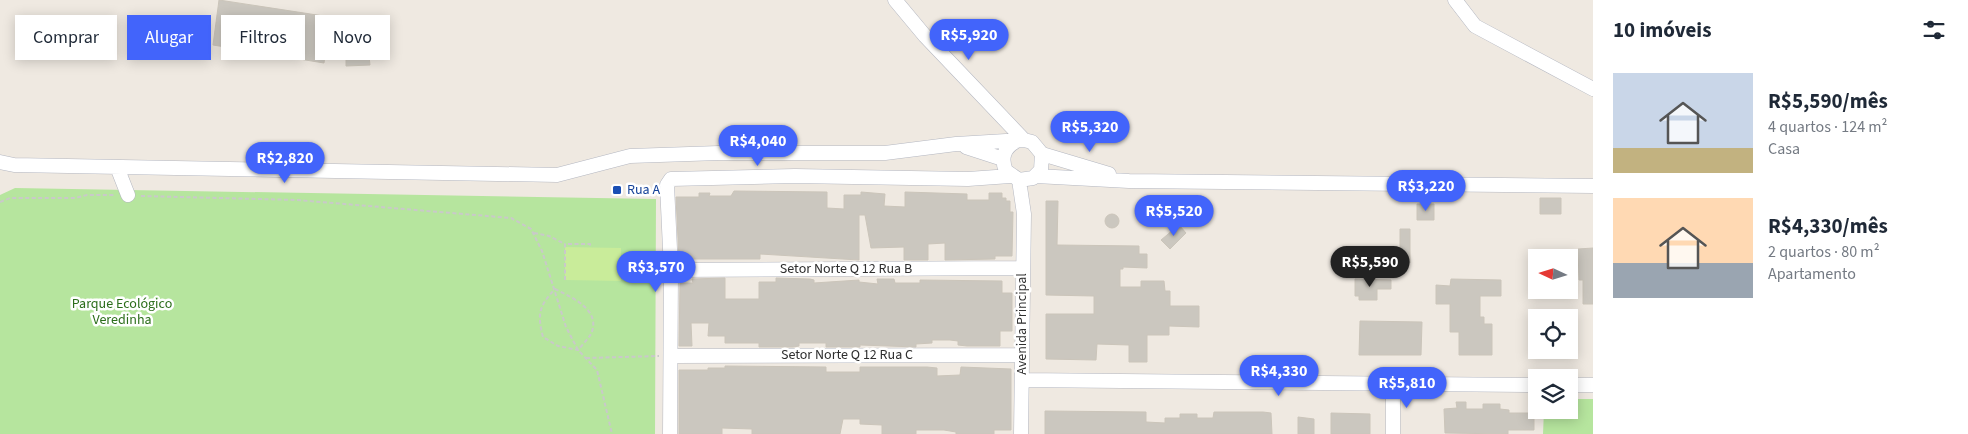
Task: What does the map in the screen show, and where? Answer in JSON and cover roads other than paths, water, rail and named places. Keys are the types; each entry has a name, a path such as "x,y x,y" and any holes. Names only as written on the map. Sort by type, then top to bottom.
{"street":[{"path":"895,0 1019,141"},
{"path":"1455,0 1475,26 1593,88"},
{"path":"1009,170 1004,152 1019,141"},
{"path":"0,162 14,165 557,175 630,156 719,153 885,153 956,144 1019,141 1032,142 1042,154 1129,180"},
{"path":"956,144 1009,170 1034,177 1593,186"},
{"name":"Avenida Principal","path":"1022,434 1022,268 1024,214 1034,177 1043,162 1042,154"},
{"path":"0,171 14,165"},
{"path":"117,167 128,195"},
{"path":"670,434 671,270 667,185 671,180 678,178 795,176 968,179 1009,170"},
{"name":"Avenida Principal","path":"1009,170 1024,214"},
{"name":"Setor Norte Q 12 Rua B","path":"671,270 1022,268"},
{"name":"Setor Norte Q 12 Rua C","path":"671,356 1022,355"},
{"path":"1022,380 1528,385"},
{"path":"1393,383 1393,434"},
{"path":"1578,385 1593,385"}],"place":[{"name":"Rua A","path":"617,190"}],"park label":[{"name":"Parque Ecológico Veredinha","path":"122,312"}]}
